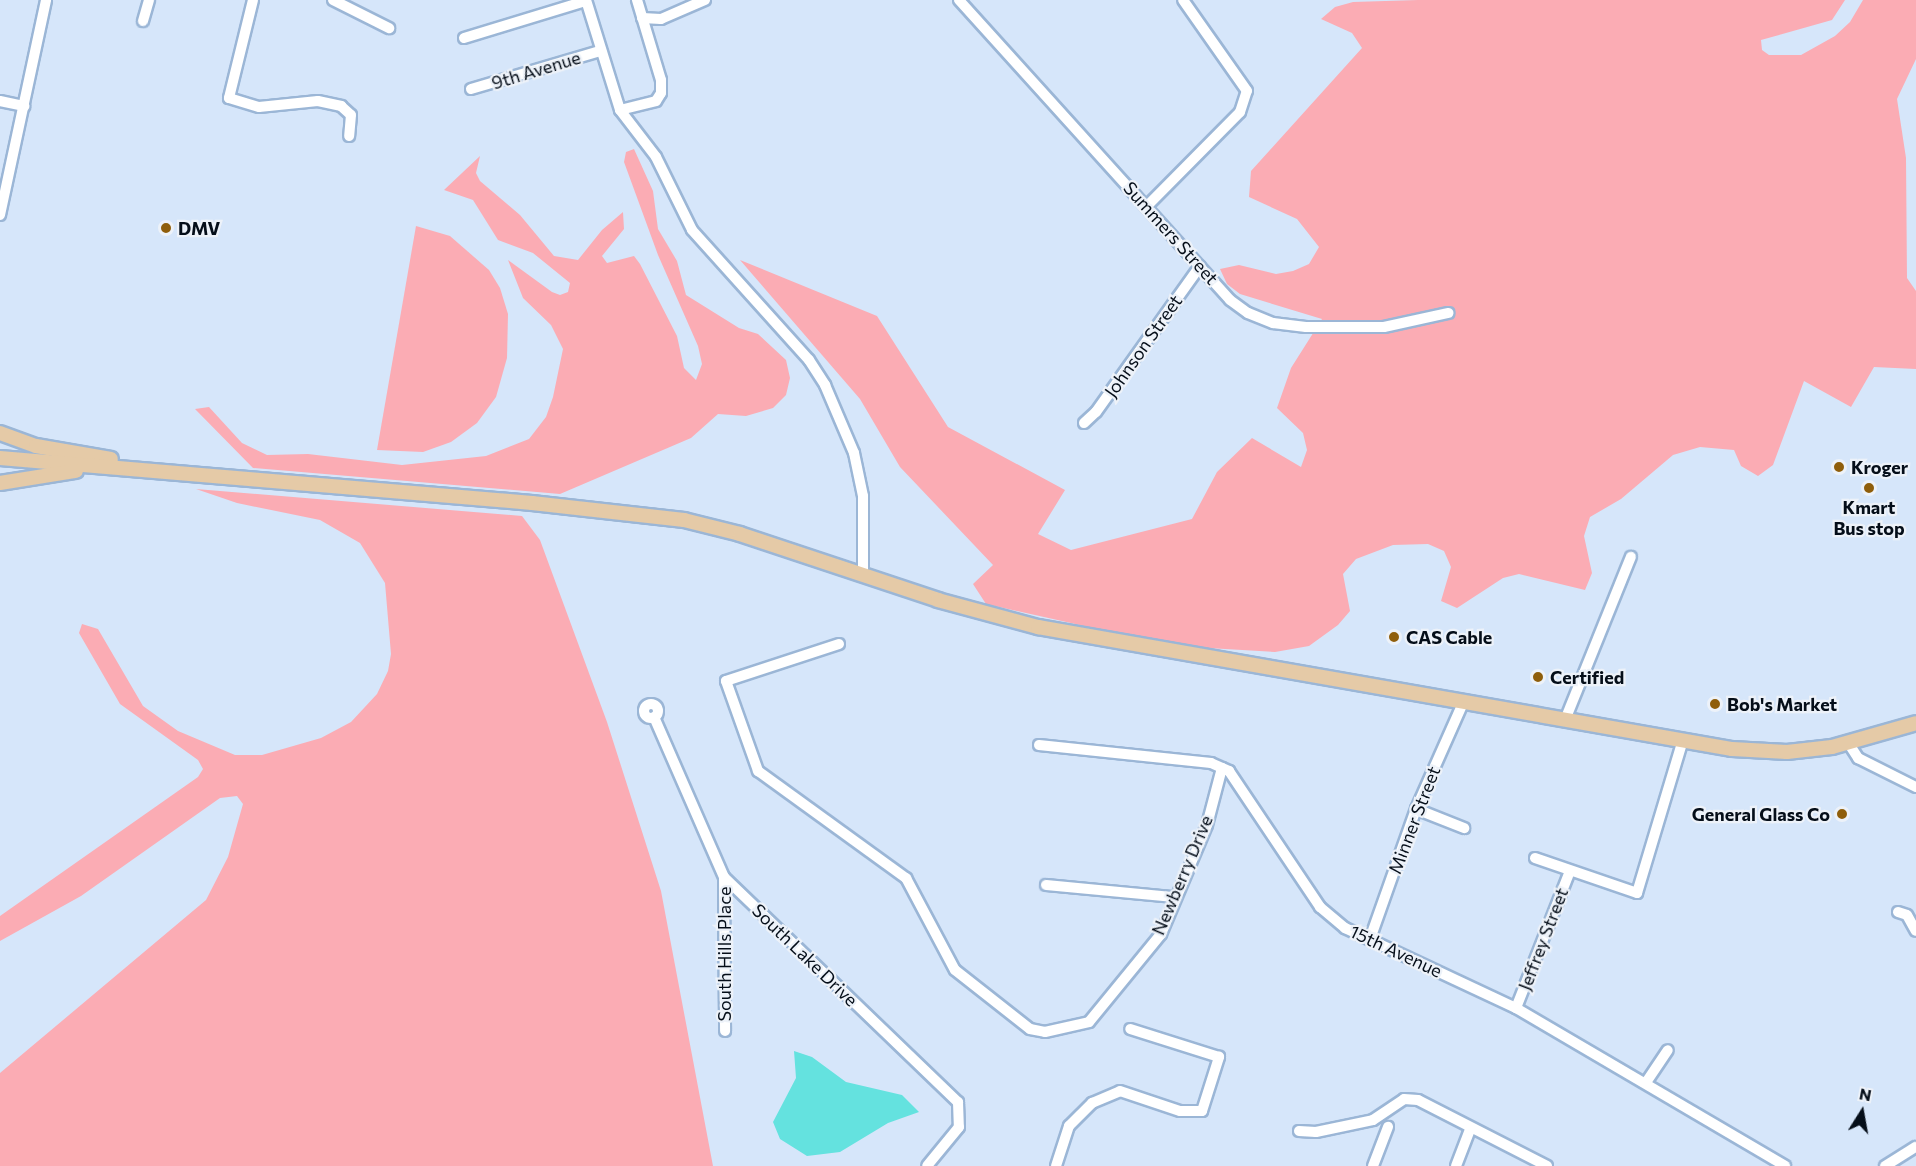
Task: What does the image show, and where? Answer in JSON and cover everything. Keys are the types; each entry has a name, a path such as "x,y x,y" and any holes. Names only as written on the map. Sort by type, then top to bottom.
{"main road":[{"path":"0,432 36,446 136,463 156,471"},
{"path":"0,458 665,518 740,534 863,576 1038,627 1732,749 1787,752 1849,744 1916,723"},
{"path":"0,483 65,471 156,471"}],"street":[{"path":"0,215 3,183 24,106 46,0"},
{"path":"144,21 149,0"},
{"path":"253,0 229,98 259,107 318,101 341,105 351,115 349,136"},
{"path":"333,0 389,28"},
{"path":"464,38 586,0 620,110 656,157 692,230 809,360 825,385 854,453 863,496 863,576"},
{"path":"620,110 642,106 660,98 662,80 637,0"},
{"path":"642,18 661,20 705,0"},
{"name":"Summers Street","path":"959,0 1230,300 1248,313 1273,323 1384,327 1448,314"},
{"path":"1147,206 1240,112 1247,91 1183,0"},
{"name":"9th Avenue","path":"471,89 600,51"},
{"path":"0,101 24,106"},
{"name":"Johnson Street","path":"1084,423 1096,412 1200,266"},
{"path":"1565,720 1631,557"},
{"name":"Newberry Drive","path":"839,644 726,681 758,771 906,878 955,970 1030,1029 1046,1032 1089,1022 1161,934 1174,897 1207,825 1222,768"},
{"name":"Minner Street","path":"1370,939 1416,809 1462,703"},
{"name":"South Lake Drive","path":"654,717 724,877 958,1102 959,1127 927,1166"},
{"path":"1535,858 1637,893 1683,740"},
{"path":"1849,744 1858,758 1916,788"},
{"path":"1039,745 1211,763 1222,768"},
{"name":"15th Avenue","path":"1222,768 1228,771 1320,907 1345,928 1516,1008 1647,1081 1785,1166"},
{"path":"1416,809 1464,828"},
{"name":"Jeffrey Street","path":"1516,1008 1570,871"},
{"name":"South Hills Place","path":"724,877 725,1031"},
{"path":"1046,885 1174,897"},
{"path":"1898,912 1906,915 1916,931"},
{"path":"1056,1166 1069,1126 1092,1103 1120,1091 1180,1111 1202,1111 1219,1057 1130,1029"},
{"path":"1647,1081 1668,1050"},
{"path":"1299,1131 1316,1132 1373,1120 1404,1099 1418,1100 1470,1129 1547,1166"},
{"path":"1374,1166 1388,1127"},
{"path":"1456,1166 1470,1129"},
{"path":"1885,1166 1916,1147"}],"shaded area":[{"path":"1845,0 1832,20 1761,40 1762,50 1769,55 1801,55 1835,36 1850,22 1863,0 1916,0 1916,59 1897,99 1906,158 1907,278 1916,291 1916,369 1874,367 1851,407 1804,381 1773,465 1758,476 1741,466 1734,450 1700,447 1673,455 1621,499 1590,517 1584,536 1592,573 1585,590 1519,574 1503,578 1457,608 1441,601 1451,567 1444,551 1428,544 1393,545 1356,559 1343,574 1350,611 1338,625 1309,646 1275,652 1174,646 986,604 973,584 993,565 900,467 860,399 740,260 877,316 948,427 1065,490 1038,534 1071,550 1192,519 1217,472 1252,438 1301,467 1307,450 1303,433 1277,408 1291,368 1322,319 1240,294 1227,284 1220,269 1239,265 1276,274 1293,271 1309,264 1319,247 1297,219 1249,197 1251,171 1362,48 1352,33 1321,19 1335,7 1353,2"},
{"path":"634,149 653,191 658,229 677,261 686,295 739,328 758,334 786,360 790,378 786,395 773,408 746,416 718,414 691,438 560,494 253,468 195,409 209,407 242,443 267,455 308,454 402,465 486,456 529,439 546,417 553,397 563,349 551,325 523,298 508,260 552,292 560,295 568,292 570,283 533,253 498,240 473,200 444,190 480,156 476,173 480,181 520,215 554,256 578,260 602,230 623,212 624,229 602,256 607,263 634,256 677,336 684,368 696,380 702,364 698,346 658,255 624,162 626,152"},
{"path":"416,226 450,236 489,270 500,288 508,314 507,358 496,397 477,423 451,442 423,452 377,450"},
{"path":"196,489 522,516 540,540 607,722 661,891 713,1166 0,1166 0,1073 206,900 228,857 243,804 237,796 220,798 81,896 0,941 0,916 198,777 203,769 198,760 120,704 79,633 82,624 98,629 143,706 178,731 235,755 262,755 321,738 351,722 377,694 388,671 391,654 385,583 360,543 320,520 237,503"},
{"path":"794,1051 812,1057 846,1082 902,1095 919,1112 888,1123 840,1152 807,1156 780,1139 773,1122 796,1078"}],"place":[{"name":"DMV","path":"166,228"},
{"name":"Kroger","path":"1839,467"},
{"name":"Kmart Bus stop","path":"1869,488"},
{"name":"CAS Cable","path":"1394,637"},
{"name":"Certified","path":"1538,677"},
{"name":"Bob's Market","path":"1715,704"},
{"name":"General Glass Co","path":"1842,814"}]}
